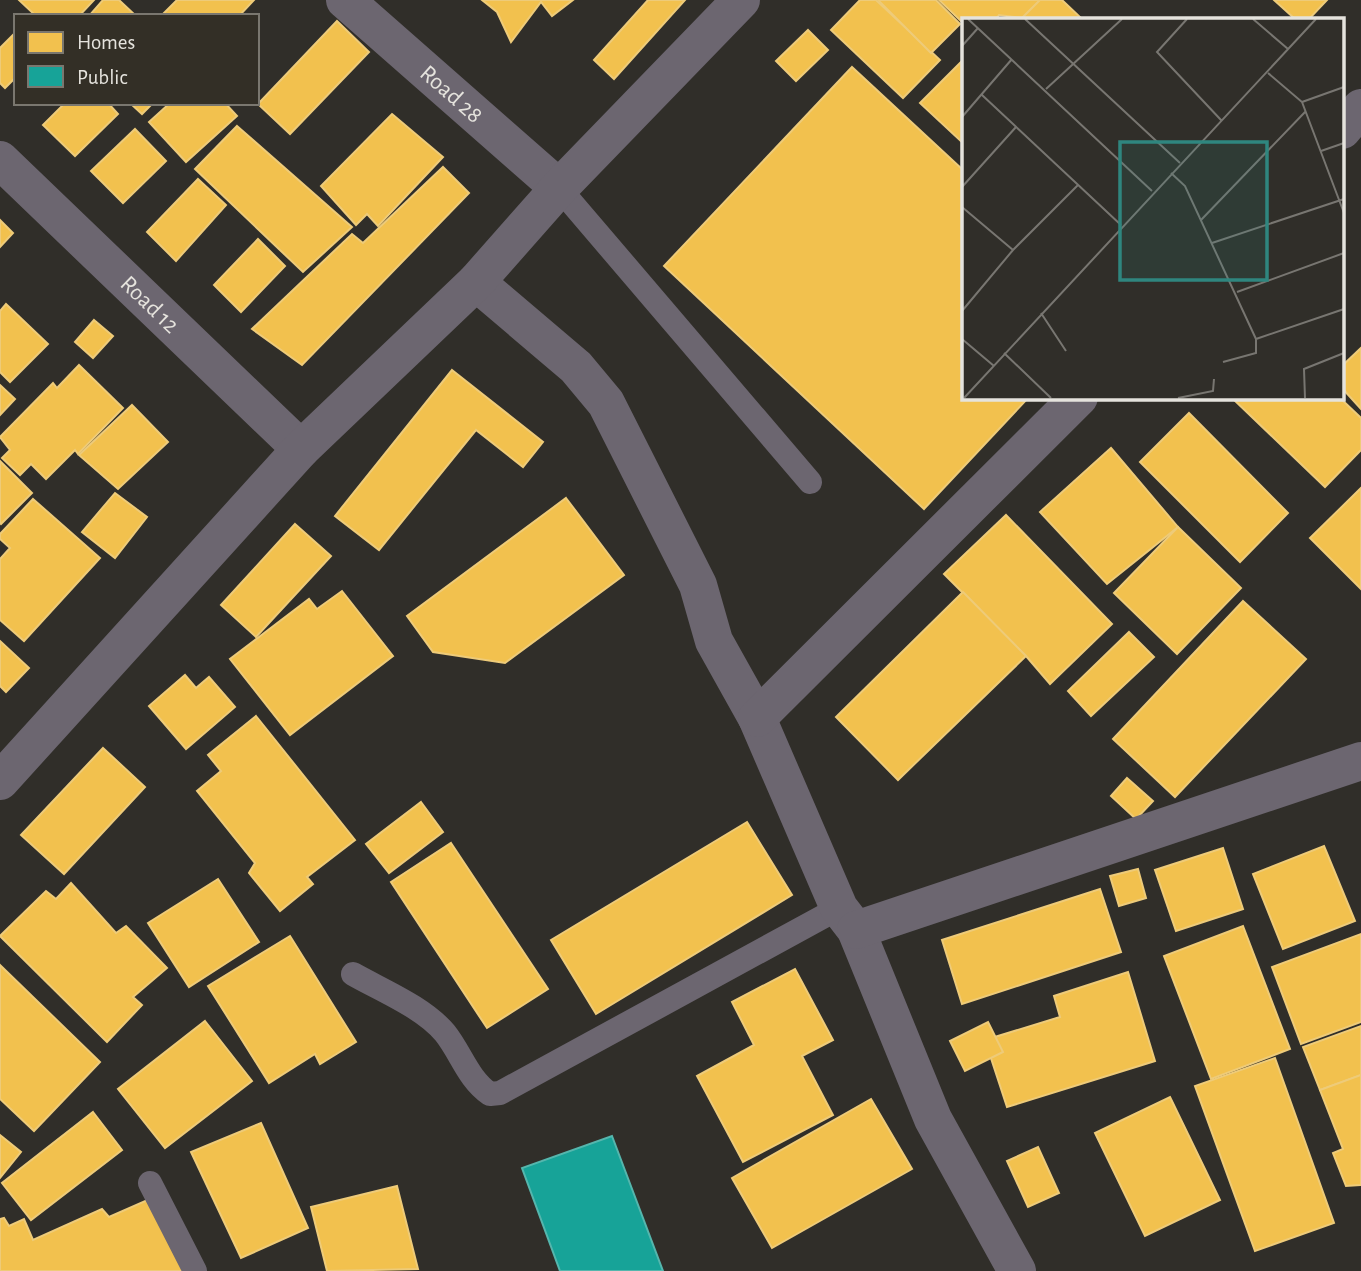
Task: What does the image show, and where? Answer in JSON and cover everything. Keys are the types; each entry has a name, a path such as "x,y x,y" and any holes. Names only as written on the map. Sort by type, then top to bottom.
{"street":[{"name":"Road 28","path":"345,0 559,188"},
{"path":"6,763 301,449 476,282 559,188 741,0"},
{"path":"1344,128 1361,108"},
{"name":"Road 12","path":"0,160 301,449"},
{"path":"476,282 576,368 606,403 698,585 714,641 757,718 848,919 933,1119 1017,1271"},
{"path":"757,718 1077,399"},
{"path":"848,919 1361,761"}],"lane":[{"path":"559,188 810,482"},
{"path":"353,974 429,1018 445,1033 478,1086 490,1094 500,1093 848,919"},
{"path":"150,1182 195,1271"}],"building: Homes":[{"path":"19,0 94,0 81,14 34,14"},
{"path":"103,0 119,0 134,14 91,14"},
{"path":"177,0 254,0 241,14 163,14"},
{"path":"482,0 573,0 552,16 541,2 511,42 497,12"},
{"path":"648,0 685,0 614,79 594,60"},
{"path":"860,0 876,0 940,60 903,98 831,30"},
{"path":"878,0 936,0 960,24 931,53"},
{"path":"939,0 1040,0 1022,18 999,15 997,18 962,18 962,22"},
{"path":"1040,0 1062,0 1081,18 1022,18"},
{"path":"1274,0 1327,0 1310,18 1294,18"},
{"path":"337,21 369,52 290,134 259,103"},
{"path":"808,30 828,50 796,81 776,61"},
{"path":"14,34 14,79 5,88 0,83 0,48"},
{"path":"962,61 962,142 920,103"},
{"path":"852,67 962,169 962,399 1027,399 924,509 664,266"},
{"path":"63,105 110,105 118,114 75,156 43,125"},
{"path":"132,105 151,105 142,114"},
{"path":"168,105 227,105 237,116 186,162 149,122"},
{"path":"392,114 443,157 378,226 367,214 356,225 321,186"},
{"path":"237,126 352,227 303,272 195,169"},
{"path":"135,129 166,161 123,203 91,171"},
{"path":"443,167 469,193 302,365 252,329 352,234 363,243"},
{"path":"198,179 226,205 176,261 147,232"},
{"path":"0,220 13,233 0,247"},
{"path":"258,239 285,266 241,312 214,285"},
{"path":"6,304 48,344 10,382 0,372 0,311"},
{"path":"94,320 113,336 93,358 75,342"},
{"path":"1361,348 1361,409 1344,390 1344,364"},
{"path":"79,365 123,408 78,454 75,450 46,479 31,464 20,475 2,458 10,450 0,437 53,383 57,388"},
{"path":"452,370 543,442 523,467 476,430 379,550 335,516"},
{"path":"0,385 15,399 0,415"},
{"path":"1233,399 1341,399 1361,418 1361,450 1325,487"},
{"path":"132,405 168,442 118,489 79,455"},
{"path":"1189,413 1288,513 1240,562 1140,462"},
{"path":"1111,448 1178,527 1107,584 1040,512"},
{"path":"0,461 32,493 1,524 0,523"},
{"path":"1361,488 1361,589 1310,538"},
{"path":"115,493 147,517 115,558 82,532"},
{"path":"566,498 624,575 505,663 433,652 407,616"},
{"path":"33,499 100,558 24,641 0,620 0,559 10,548 0,539 0,534"},
{"path":"1006,515 1112,624 1050,684 1026,656 944,574"},
{"path":"295,524 331,556 256,637 221,605"},
{"path":"1178,527 1241,588 1177,654 1114,593"},
{"path":"342,591 393,656 290,735 230,659 309,599 317,609"},
{"path":"963,592 1026,656 898,780 836,717"},
{"path":"1243,601 1306,659 1175,797 1113,739"},
{"path":"1129,632 1154,657 1091,716 1068,691"},
{"path":"0,641 29,668 6,692 0,686"},
{"path":"185,675 196,688 209,677 235,707 186,749 149,706"},
{"path":"256,716 355,840 307,877 313,884 280,911 249,873 255,863 197,791 221,771 208,755"},
{"path":"103,748 145,787 64,874 21,835"},
{"path":"1127,778 1153,801 1136,819 1111,796"},
{"path":"421,802 443,832 389,873 366,844"},
{"path":"747,822 792,895 596,1014 551,940"},
{"path":"451,843 548,989 487,1028 391,882"},
{"path":"1324,846 1355,921 1283,949 1253,874"},
{"path":"1223,848 1243,909 1176,931 1155,870"},
{"path":"1138,869 1146,898 1119,906 1110,876"},
{"path":"218,879 259,942 189,987 148,923"},
{"path":"71,883 116,933 126,926 167,968 133,997 142,1005 107,1042 0,936 46,891 56,899"},
{"path":"1100,889 1121,952 962,1004 942,940"},
{"path":"1243,926 1290,1049 1211,1079 1164,956"},
{"path":"1361,934 1361,1022 1301,1044 1272,967"},
{"path":"290,936 356,1042 320,1064 315,1054 269,1083 208,986"},
{"path":"0,965 100,1062 34,1131 0,1099"},
{"path":"795,969 833,1040 802,1056 833,1115 743,1162 697,1076 754,1045 732,1002"},
{"path":"1128,972 1155,1061 1007,1107 985,1040 1060,1017 1054,996"},
{"path":"205,1021 252,1081 165,1148 118,1089"},
{"path":"988,1022 1003,1052 965,1071 950,1041"},
{"path":"1361,1026 1361,1075 1320,1090 1303,1047"},
{"path":"1275,1058 1334,1223 1255,1251 1195,1086"},
{"path":"1361,1075 1361,1185 1346,1186 1333,1153 1343,1149 1320,1090"},
{"path":"1170,1097 1220,1200 1145,1236 1095,1133"},
{"path":"871,1099 912,1169 772,1248 732,1178"},
{"path":"93,1112 122,1150 31,1220 2,1183"},
{"path":"261,1123 308,1228 241,1258 191,1152"},
{"path":"0,1135 21,1152 0,1178"},
{"path":"1038,1147 1059,1193 1028,1207 1007,1161"},
{"path":"397,1186 418,1269 327,1271 311,1207"},
{"path":"152,1198 185,1271 0,1271 0,1219 4,1218 9,1226 24,1219 33,1240 102,1209 109,1217"}],"building: Public":[{"path":"612,1136 663,1271 560,1271 522,1168"}]}
